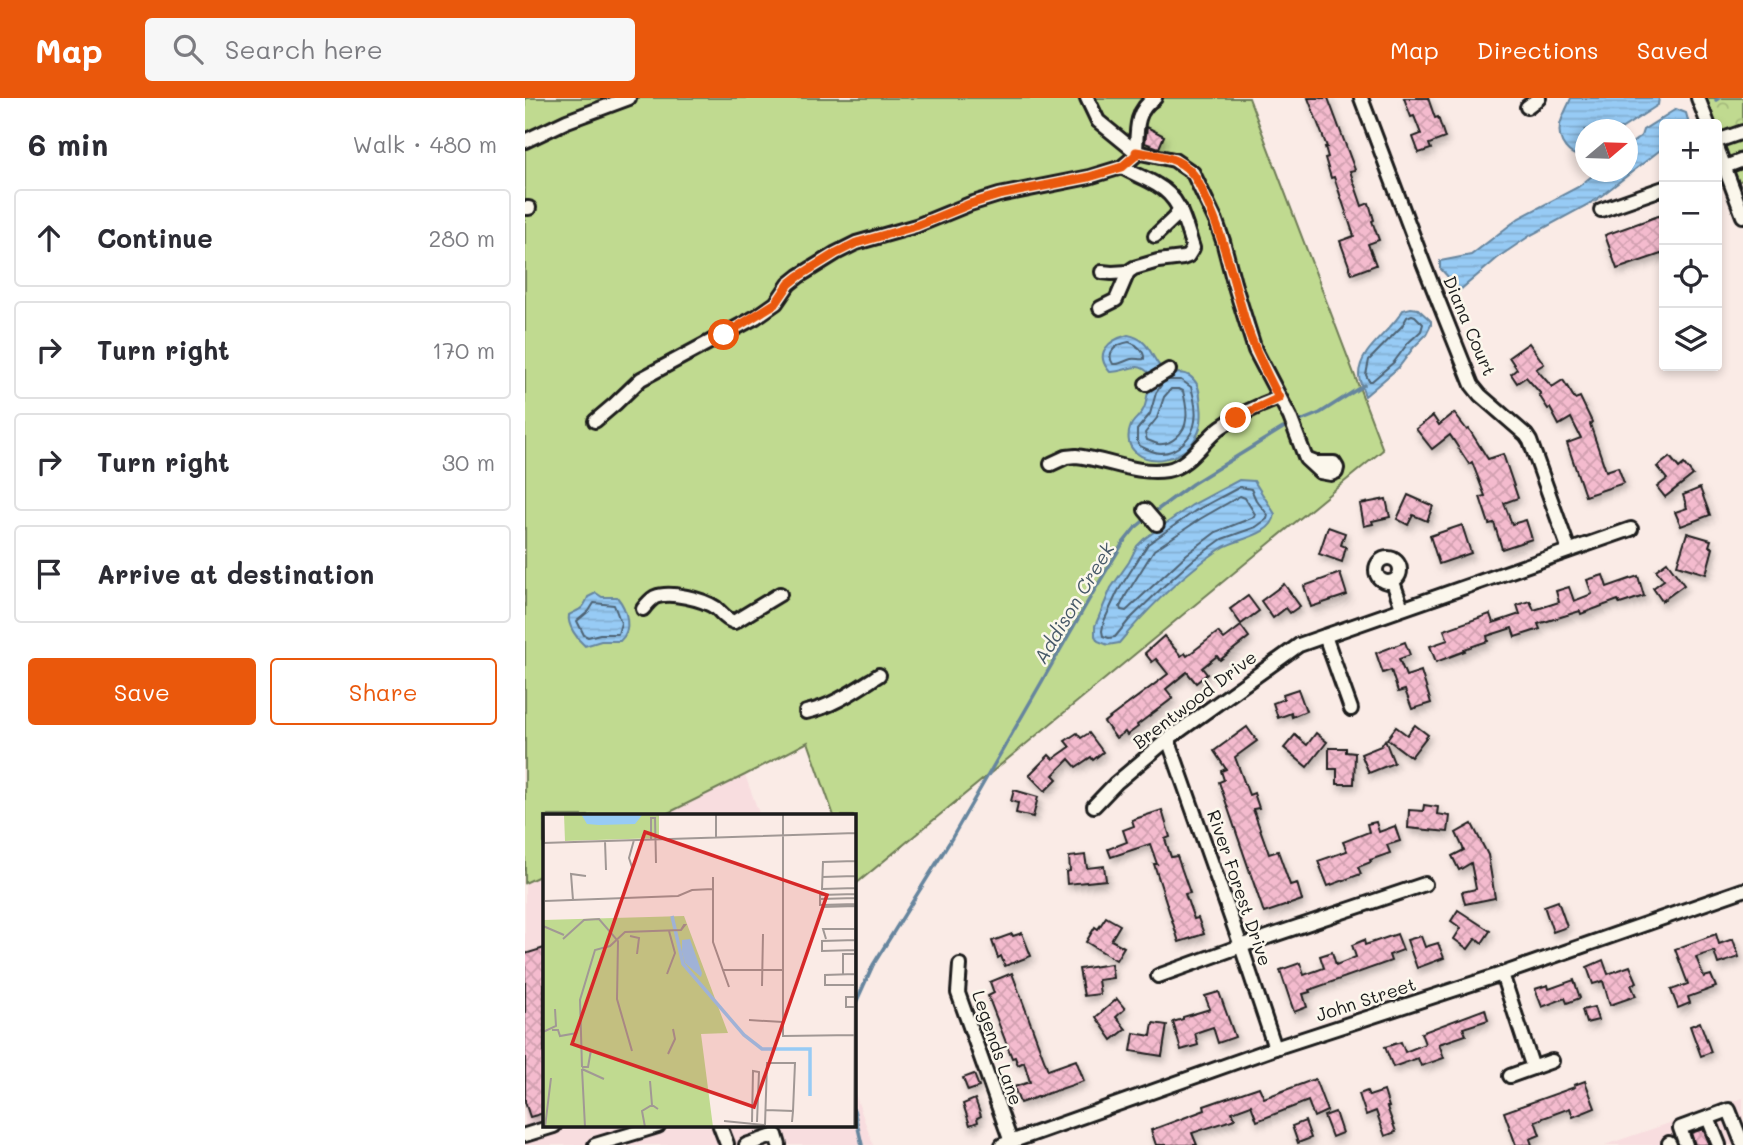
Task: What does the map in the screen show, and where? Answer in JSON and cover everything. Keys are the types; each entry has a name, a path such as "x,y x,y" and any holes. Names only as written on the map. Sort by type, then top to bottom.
{"street":[{"path":"586,98 591,111"},
{"path":"525,141 591,111 629,98"},
{"path":"1087,98 1098,121 1136,152 1174,160 1192,173 1216,221 1255,350 1290,417 1306,459"},
{"path":"595,421 641,379 756,317 776,303 789,284 799,276 836,253 866,240 916,226 999,195 1089,177 1122,167 1136,155 1141,111 1146,103 1155,98"},
{"name":"Diana Court","path":"1361,98 1472,385 1479,395 1530,441 1569,550"},
{"path":"1527,107 1539,98"},
{"path":"1698,98 1706,119"},
{"path":"1722,139 1743,132"},
{"path":"1722,169 1743,160"},
{"path":"1100,308 1116,300 1128,272 1134,268 1183,258 1188,256 1193,247 1180,209 1165,190 1122,167"},
{"path":"1722,171 1743,216"},
{"path":"1601,210 1659,190"},
{"path":"1155,236 1180,209"},
{"path":"1103,272 1128,272"},
{"path":"1146,384 1169,370"},
{"path":"1051,464 1076,456 1147,471 1174,468 1187,461 1221,426 1279,398"},
{"path":"1145,510 1155,523"},
{"name":"Brentwood Drive","path":"1094,806 1168,739 1299,645 1632,529"},
{"path":"1393,582 1402,608"},
{"path":"643,609 655,597 665,595 689,598 716,608 726,620 734,622 780,594"},
{"path":"1325,636 1351,709"},
{"path":"806,712 816,710 852,692 879,675"},
{"name":"River Forest Drive","path":"1168,739 1275,1048"},
{"path":"1158,976 1425,884"},
{"name":"John Street","path":"1006,1143 1275,1048 1501,974 1743,890"},
{"name":"Legends Lane","path":"960,965 958,993 1006,1143"},
{"path":"1501,974 1533,1068"},
{"path":"1510,1076 1552,1061"},
{"path":"1686,1145 1680,1128 1729,1110 1743,1145"},
{"path":"1708,1118 1719,1145"},
{"path":"525,1135 548,1128"},
{"path":"595,1145 650,1128"},
{"path":"721,1128 727,1145"},
{"path":"747,1145 776,1135 779,1145"}],"shaded area":[{"path":"745,775 759,814 666,814"},
{"path":"543,874 543,1128 856,1128 856,1097 873,1145 525,1145 525,883"},
{"path":"1743,1098 1743,1145 1605,1145"}],"green space":[{"path":"525,98 1249,98 1383,450 857,883 856,814 833,814 808,742 666,814 543,814 543,874 525,883"},
{"path":"1704,98 1743,98 1743,180 1736,182 1722,145 1722,119 1712,119"}],"water":[{"path":"1571,98 1659,98 1658,105 1636,119 1575,119 1575,154 1569,152 1562,143 1562,118"},
{"path":"1676,109 1686,113 1688,119 1660,119"},
{"path":"1659,120 1659,151 1638,167 1638,138 1643,130"},
{"path":"1584,182 1619,182 1596,200 1531,235 1500,256 1460,290 1440,268 1440,261 1471,255 1519,218"},
{"path":"1418,309 1431,321 1426,335 1399,367 1365,396 1359,375 1364,357 1403,310"},
{"path":"1128,335 1142,341 1165,371 1187,374 1197,385 1201,405 1200,427 1192,444 1179,454 1164,459 1149,458 1136,453 1129,443 1131,425 1142,412 1148,392 1155,381 1139,367 1110,372 1105,365 1105,348"},
{"path":"1239,480 1254,481 1275,514 1269,526 1222,548 1193,569 1159,599 1119,643 1108,645 1098,641 1095,626 1111,588 1137,546 1192,505"},
{"path":"596,593 602,597 617,597 626,613 626,631 620,641 601,641 585,646 573,632 569,615 581,609 588,597"}],"building":[{"path":"1308,98 1328,98 1355,170 1350,171 1362,206 1369,203 1379,240 1368,244 1376,265 1352,274 1340,241 1354,236 1334,177 1331,178 1325,158 1328,157 1327,147"},
{"path":"1404,98 1428,98 1445,138 1429,144 1431,149 1419,153 1413,137 1421,134"},
{"path":"1147,127 1164,136 1159,148 1145,143"},
{"path":"1659,216 1659,255 1617,269 1605,235"},
{"path":"1529,343 1544,364 1536,369 1552,387 1563,380 1575,399 1580,397 1592,422 1590,424 1606,471 1618,467 1624,483 1585,496 1567,443 1581,438 1571,418 1559,425 1539,395 1541,394 1526,377 1517,383 1511,374 1517,369 1509,357"},
{"path":"1454,413 1467,430 1469,429 1488,459 1503,454 1518,498 1504,503 1512,524 1526,520 1532,539 1502,549 1494,523 1489,524 1480,497 1485,496 1472,462 1469,464 1450,435 1432,449 1416,429 1433,416 1439,425"},
{"path":"1670,457 1679,468 1684,464 1693,475 1665,497 1657,487 1667,479 1657,467"},
{"path":"1700,488 1710,515 1681,526 1675,512 1687,508 1683,495"},
{"path":"1408,495 1433,506 1427,521 1413,515 1408,525 1397,519"},
{"path":"1386,499 1390,517 1372,521 1373,524 1364,526 1360,504"},
{"path":"1462,525 1471,553 1439,564 1430,536"},
{"path":"1328,527 1345,533 1341,545 1346,547 1342,562 1319,554"},
{"path":"1687,533 1711,540 1709,546 1713,548 1706,574 1677,565"},
{"path":"1667,562 1684,585 1662,601 1653,588 1664,580 1656,570"},
{"path":"1340,573 1347,595 1311,607 1304,586"},
{"path":"1603,575 1607,587 1638,576 1644,596 1620,604 1618,600 1581,614 1580,611 1538,624 1540,629 1515,637 1512,628 1487,636 1488,641 1436,662 1430,646 1448,640 1444,630 1490,614 1493,623 1520,614 1517,605 1530,601 1534,610 1559,602 1556,591 1569,587 1574,601 1592,594 1587,580"},
{"path":"1284,584 1300,606 1290,613 1286,608 1273,618 1261,601"},
{"path":"1248,596 1259,611 1241,624 1230,609"},
{"path":"1241,626 1249,637 1220,660 1217,656 1202,668 1207,674 1196,683 1187,672 1166,689 1173,698 1127,735 1125,732 1116,738 1104,722 1168,674 1156,659 1152,662 1145,653 1164,636 1181,656 1185,653 1187,656 1218,632 1224,639"},
{"path":"1405,642 1410,655 1399,659 1406,676 1421,671 1431,703 1412,709 1405,690 1398,692 1391,670 1383,673 1376,653"},
{"path":"1298,689 1306,711 1292,717 1291,713 1278,718 1273,703 1284,699 1283,694"},
{"path":"1415,725 1428,735 1411,757 1387,739 1396,727 1407,735"},
{"path":"1247,727 1257,741 1235,757 1249,795 1254,793 1259,808 1253,809 1269,854 1278,851 1290,885 1297,883 1302,900 1264,913 1219,782 1224,780 1221,771 1226,769 1214,751"},
{"path":"1077,733 1081,738 1089,733 1103,752 1093,760 1091,757 1076,767 1069,759 1053,775 1057,779 1045,791 1029,775 1049,755 1053,759 1070,747 1065,741"},
{"path":"1316,733 1327,742 1307,767 1284,748 1295,735 1307,745"},
{"path":"1385,740 1394,763 1369,773 1361,754 1381,746"},
{"path":"1329,748 1346,748 1346,752 1355,753 1354,784 1337,784 1337,769 1329,769"},
{"path":"1014,790 1038,797 1033,817 1016,813 1018,803 1011,801"},
{"path":"1424,805 1438,807 1437,814 1450,816 1448,832 1408,828 1409,810 1423,811"},
{"path":"1162,810 1170,837 1165,839 1171,857 1177,856 1190,893 1185,894 1194,919 1198,918 1204,934 1179,942 1150,844 1111,857 1108,849 1127,842 1123,830 1134,826 1132,820"},
{"path":"1376,822 1379,832 1395,826 1400,841 1387,845 1390,853 1358,867 1361,874 1328,886 1318,861 1347,851 1343,842 1369,832 1367,824"},
{"path":"1472,824 1488,855 1495,898 1465,904 1462,892 1476,889 1471,863 1459,870 1452,856 1464,850 1456,833"},
{"path":"1085,855 1087,868 1104,866 1106,880 1067,884 1069,857"},
{"path":"1558,901 1567,927 1553,932 1544,906"},
{"path":"1458,910 1490,931 1482,943 1476,938 1468,949 1454,939 1461,928 1451,921"},
{"path":"1106,917 1120,925 1111,940 1124,947 1116,960 1086,942 1095,927 1098,929"},
{"path":"1022,933 1031,956 1005,966 1001,956 998,958 992,941"},
{"path":"1397,934 1403,950 1389,955 1391,961 1309,990 1310,992 1303,994 1307,1007 1294,1012 1280,970 1300,963 1304,975 1324,968 1320,956 1332,952 1336,965 1356,957 1352,945 1364,940 1365,945"},
{"path":"1716,934 1719,944 1733,939 1739,957 1718,964 1714,951 1696,957 1704,977 1711,975 1716,987 1688,997 1690,1003 1678,1008 1671,990 1688,984 1675,949"},
{"path":"1421,936 1425,947 1438,943 1444,958 1417,968 1407,940"},
{"path":"543,948 543,1113 530,1117 525,1102 525,954"},
{"path":"1603,960 1608,974 1630,966 1637,982 1631,985 1636,996 1610,1005 1603,981 1593,984 1587,967"},
{"path":"1111,964 1113,978 1098,980 1100,994 1084,996 1079,969"},
{"path":"1012,973 1048,1070 1076,1060 1084,1081 1020,1103 1014,1087 1030,1082 1024,1062 1018,1065 1015,1057 1012,1058 988,996 994,993 990,982"},
{"path":"1574,980 1580,998 1567,1003 1565,998 1542,1007 1535,989 1548,985 1549,989"},
{"path":"1219,992 1235,1037 1218,1043 1213,1027 1195,1033 1198,1045 1181,1050 1173,1022 1210,1009 1205,996"},
{"path":"1117,999 1125,1009 1116,1017 1126,1029 1112,1040 1096,1017"},
{"path":"1594,1007 1598,1020 1586,1023 1582,1010"},
{"path":"1485,1009 1488,1020 1463,1028 1466,1035 1439,1044 1444,1058 1421,1066 1418,1058 1393,1067 1385,1047 1401,1042 1405,1052 1425,1044 1421,1033"},
{"path":"1700,1022 1711,1052 1701,1056 1690,1026"},
{"path":"1153,1023 1167,1025 1162,1056 1131,1051 1134,1033 1151,1036"},
{"path":"974,1074 979,1087 968,1091 963,1078"},
{"path":"1315,1079 1327,1111 1314,1117 1308,1101 1257,1121 1251,1105 1232,1112 1235,1119 1192,1133 1197,1145 1156,1145 1151,1130 1205,1110 1204,1106 1259,1087 1264,1098"},
{"path":"1585,1081 1595,1108 1573,1117 1570,1108 1535,1121 1540,1135 1530,1139 1532,1145 1516,1145 1504,1112"},
{"path":"1367,1091 1369,1096 1384,1091 1396,1132 1385,1136 1376,1111 1366,1115 1359,1094"},
{"path":"975,1099 981,1116 977,1118 978,1122 970,1125 963,1104"},
{"path":"1335,1112 1342,1133 1332,1137 1324,1116"},
{"path":"1305,1121 1311,1138 1298,1143 1292,1126"},
{"path":"1703,1129 1710,1145 1695,1145 1691,1133"}],"waterway":[{"name":"Addison Creek","path":"1153,513 1192,484 1283,428 1320,413 1364,385"},
{"name":"Addison Creek","path":"856,1003 873,965 949,843 1094,591 1123,543 1147,518"},
{"name":"Addison Creek","path":"856,1119 862,1145"}],"route":[{"path":"724,335 776,303 789,284 799,276 856,243 916,226 999,195 1089,177 1122,167 1136,152 1151,154 1185,166 1198,183 1223,241 1255,350 1279,398 1236,418"}]}
